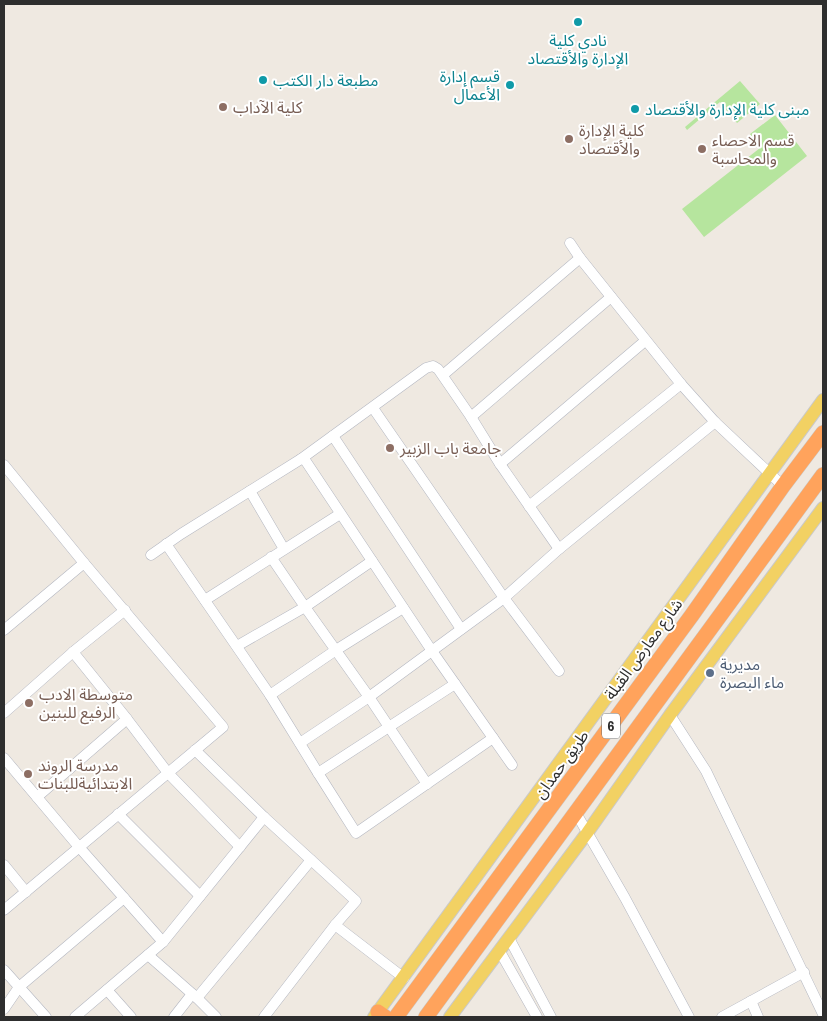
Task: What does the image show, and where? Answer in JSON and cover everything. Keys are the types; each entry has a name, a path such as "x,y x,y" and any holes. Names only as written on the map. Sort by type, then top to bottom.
{"highway":[{"name":"طريق حمدان","path":"396,1017 692,615 823,432"},
{"name":"6","path":"426,1017 823,474"},
{"path":"692,615 710,628"}],"main road":[{"name":"شارع معارض القبلة","path":"379,1015 823,400"},
{"path":"450,1017 587,833 670,715 823,508"}],"street":[{"path":"570,243 680,384 715,422 783,486"},
{"path":"443,375 580,258"},
{"path":"471,416 611,297"},
{"path":"500,464 645,341"},
{"path":"151,555 186,530 301,459 426,368 433,366 443,375 500,464 559,549"},
{"path":"529,506 680,384"},
{"path":"373,408 504,598 559,671"},
{"path":"300,744 369,697 504,598 559,549 715,422"},
{"path":"333,436 461,629"},
{"path":"301,459 305,460 432,651 512,765"},
{"path":"4,465 223,727 4,910"},
{"path":"250,491 284,549"},
{"path":"205,600 340,514"},
{"path":"166,544 270,694 356,833 493,738"},
{"path":"271,557 427,784"},
{"path":"237,646 305,607 372,561"},
{"path":"4,630 84,563"},
{"path":"270,694 403,608"},
{"path":"4,713 73,652 125,610"},
{"path":"73,652 127,718 168,773 240,847"},
{"path":"318,773 455,684"},
{"path":"670,715 706,772 823,1014"},
{"path":"37,797 127,718"},
{"path":"196,750 356,901 264,1017"},
{"path":"4,758 163,942"},
{"path":"576,813 625,898 689,1017"},
{"path":"118,814 200,896"},
{"path":"75,1017 163,942 264,816"},
{"path":"174,1017 311,860"},
{"path":"4,865 26,892"},
{"path":"4,1008 19,988 124,898"},
{"path":"336,925 404,978"},
{"path":"509,938 551,1017"},
{"path":"500,950 537,1017"},
{"path":"148,955 216,1017"},
{"path":"4,970 46,1017"},
{"path":"722,1017 804,972"},
{"path":"813,993 823,988"},
{"path":"107,990 131,1017"},
{"path":"751,1001 758,1017"}],"green space":[{"path":"740,81 760,104 737,123 720,102 687,130 685,127"},
{"path":"775,115 807,156 704,237 682,209 760,148 750,134"}],"place":[{"name":"نادي كلية الإدارة والأقتصاد","path":"578,22"},
{"name":"مطبعة دار الكتب","path":"263,80"},
{"name":"قسم إدارة الأعمال","path":"510,85"},
{"name":"كلية الآداب","path":"223,107"},
{"name":"مبنى كلية الإدارة والأقتصاد","path":"635,109"},
{"name":"كلية الإدارة والأقتصاد","path":"569,139"},
{"name":"قسم الاحصاء والمحاسبة","path":"702,149"},
{"name":"جامعة باب الزبير","path":"390,448"},
{"name":"مديرية ماء البصرة","path":"710,673"},
{"name":"متوسطة الادب الرفيع للبنين","path":"29,703"},
{"name":"مدرسة الروند الابتدائيةللبنات","path":"28,774"}]}
